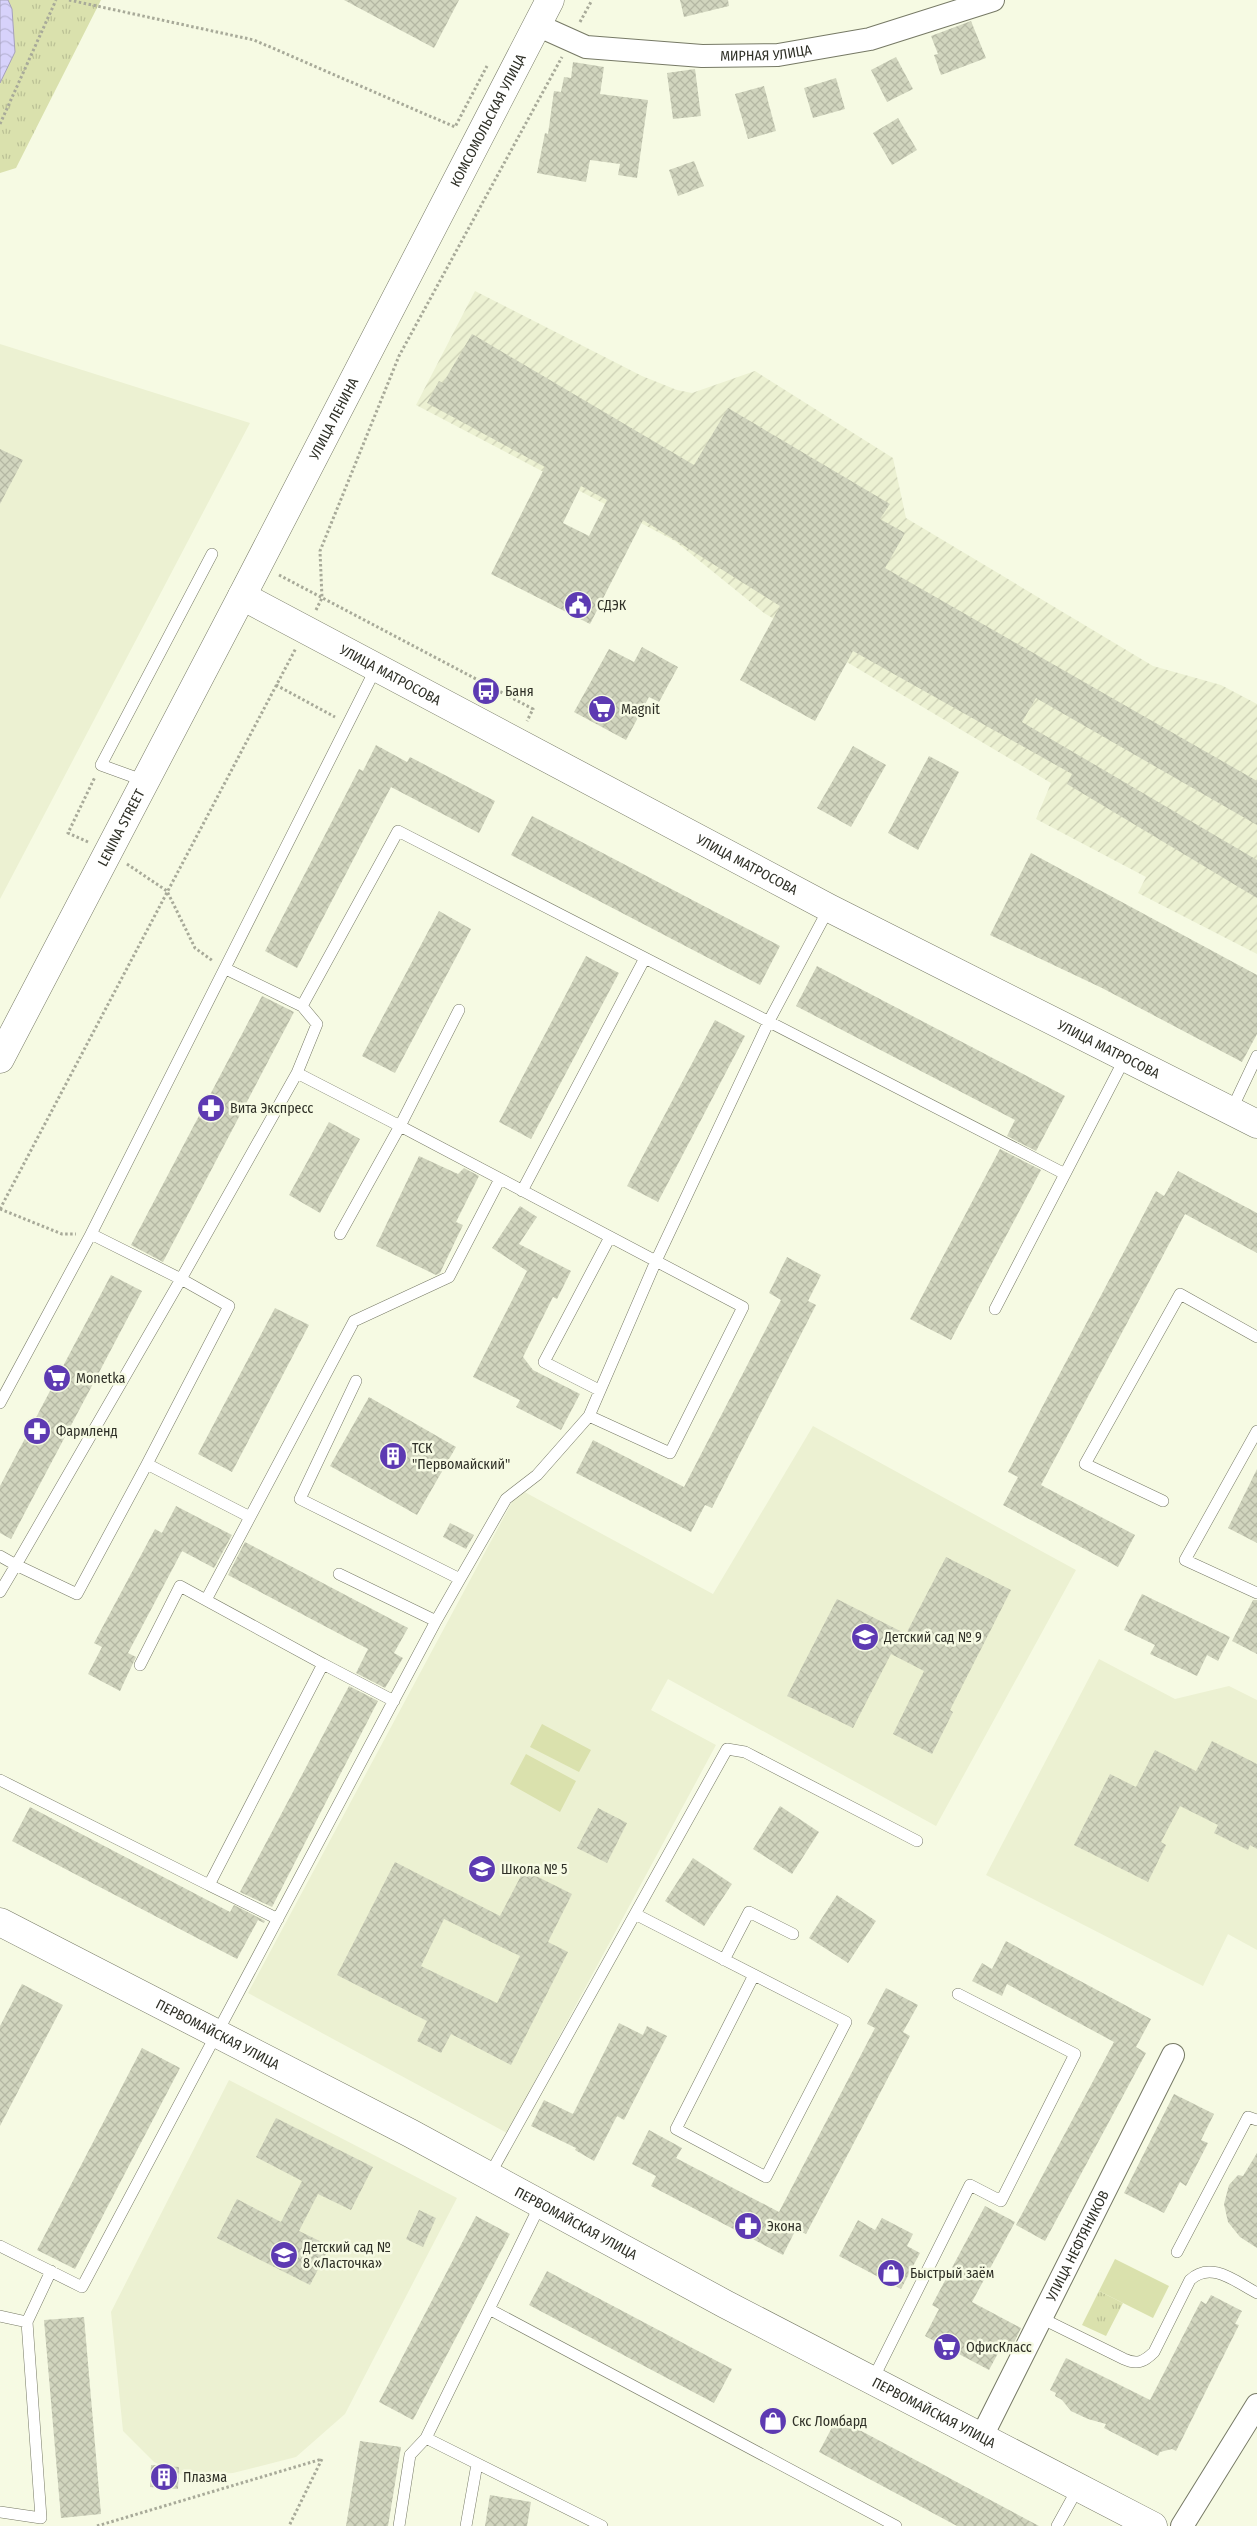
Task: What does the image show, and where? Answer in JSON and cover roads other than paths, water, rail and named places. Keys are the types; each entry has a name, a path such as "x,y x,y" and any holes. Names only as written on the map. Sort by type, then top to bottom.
{"street":[{"name":"КОМСОМОЛЬСКАЯ УЛИЦА","path":"426,241 550,0"},
{"name":"МИРНАЯ УЛИЦА","path":"537,25 586,47 702,56 778,55 870,39 993,0"},
{"name":"УЛИЦА ЛЕНИНА","path":"242,596 426,241"},
{"name":"УЛИЦА МАТРОСОВА","path":"242,596 829,908 1257,1124"},
{"name":"LENINA STREET","path":"0,1059 242,596"},
{"name":"ПЕРВОМАЙСКАЯ УЛИЦА","path":"0,1922 489,2176 540,2205 872,2381 1153,2526"},
{"name":"УЛИЦА НЕФТЯНИКОВ","path":"981,2438 1173,2054"},
{"path":"1182,2526 1220,2468 1257,2405"}],"lane":[{"path":"145,781 101,765 212,554"},
{"path":"0,1403 91,1234 376,668"},
{"path":"302,1006 398,831 1065,1174"},
{"path":"0,2246 82,2287 436,1622 506,1498 537,1475 589,1416 656,1261 769,1022 829,908"},
{"path":"522,1191 645,958"},
{"path":"0,1592 297,1073 317,1024 302,1006 226,969"},
{"path":"340,1234 400,1126 459,1010"},
{"path":"1231,1111 1257,1056"},
{"path":"995,1309 1125,1058"},
{"path":"297,1073 743,1307 670,1452 589,1416"},
{"path":"206,1600 354,1320 449,1277 500,1179"},
{"path":"0,1556 77,1594 148,1464 229,1306 181,1278 91,1234"},
{"path":"599,1390 544,1362 610,1237"},
{"path":"1163,1501 1086,1464 1180,1294 1257,1337"},
{"path":"356,1381 300,1499 460,1579"},
{"path":"1257,1431 1184,1560 1257,1593"},
{"path":"148,1464 250,1517"},
{"path":"339,1574 436,1622"},
{"path":"140,1664 180,1586 394,1701"},
{"path":"209,1885 323,1664"},
{"path":"489,2176 727,1749 746,1752 918,1841"},
{"path":"0,1780 278,1920"},
{"path":"724,1960 749,1912 793,1934"},
{"path":"634,1914 724,1960 754,1975 846,2022 766,2177 676,2129 754,1975"},
{"path":"872,2381 970,2185 1001,2200 1075,2054 958,1994"},
{"path":"1177,2252 1248,2117 1257,2120"},
{"path":"398,2526 410,2456 426,2438 540,2205"},
{"path":"0,2512 41,2518 27,2322 51,2271"},
{"path":"1041,2318 1124,2360 1139,2363 1145,2361 1154,2352 1190,2280 1197,2274 1210,2271 1218,2273 1257,2293"},
{"path":"489,2309 896,2526"},
{"path":"0,2316 27,2322"},
{"path":"426,2438 602,2526"},
{"path":"466,2526 477,2464"},
{"path":"1057,2526 1078,2488"}],"water":[{"path":"0,0 8,0 12,9 15,52 0,83"}],"place":[{"name":"СДЭК","path":"578,605"},
{"name":"Баня","path":"486,691"},
{"name":"Magnit","path":"602,709"},
{"name":"Вита Экспресс","path":"211,1108"},
{"name":"Monetka","path":"57,1378"},
{"name":"Фармленд","path":"37,1431"},
{"name":"ТСК \"Первомайский\"","path":"393,1456"},
{"name":"Детский сад № 9","path":"865,1637"},
{"name":"Школа № 5","path":"482,1869"},
{"name":"Экона","path":"748,2226"},
{"name":"Детский сад № 8 «Ласточка»","path":"284,2255"},
{"name":"Быстрый заём","path":"891,2273"},
{"name":"ОфисКласс","path":"947,2347"},
{"name":"Скс Ломбард","path":"773,2421"},
{"name":"Плазма","path":"164,2477"}]}
